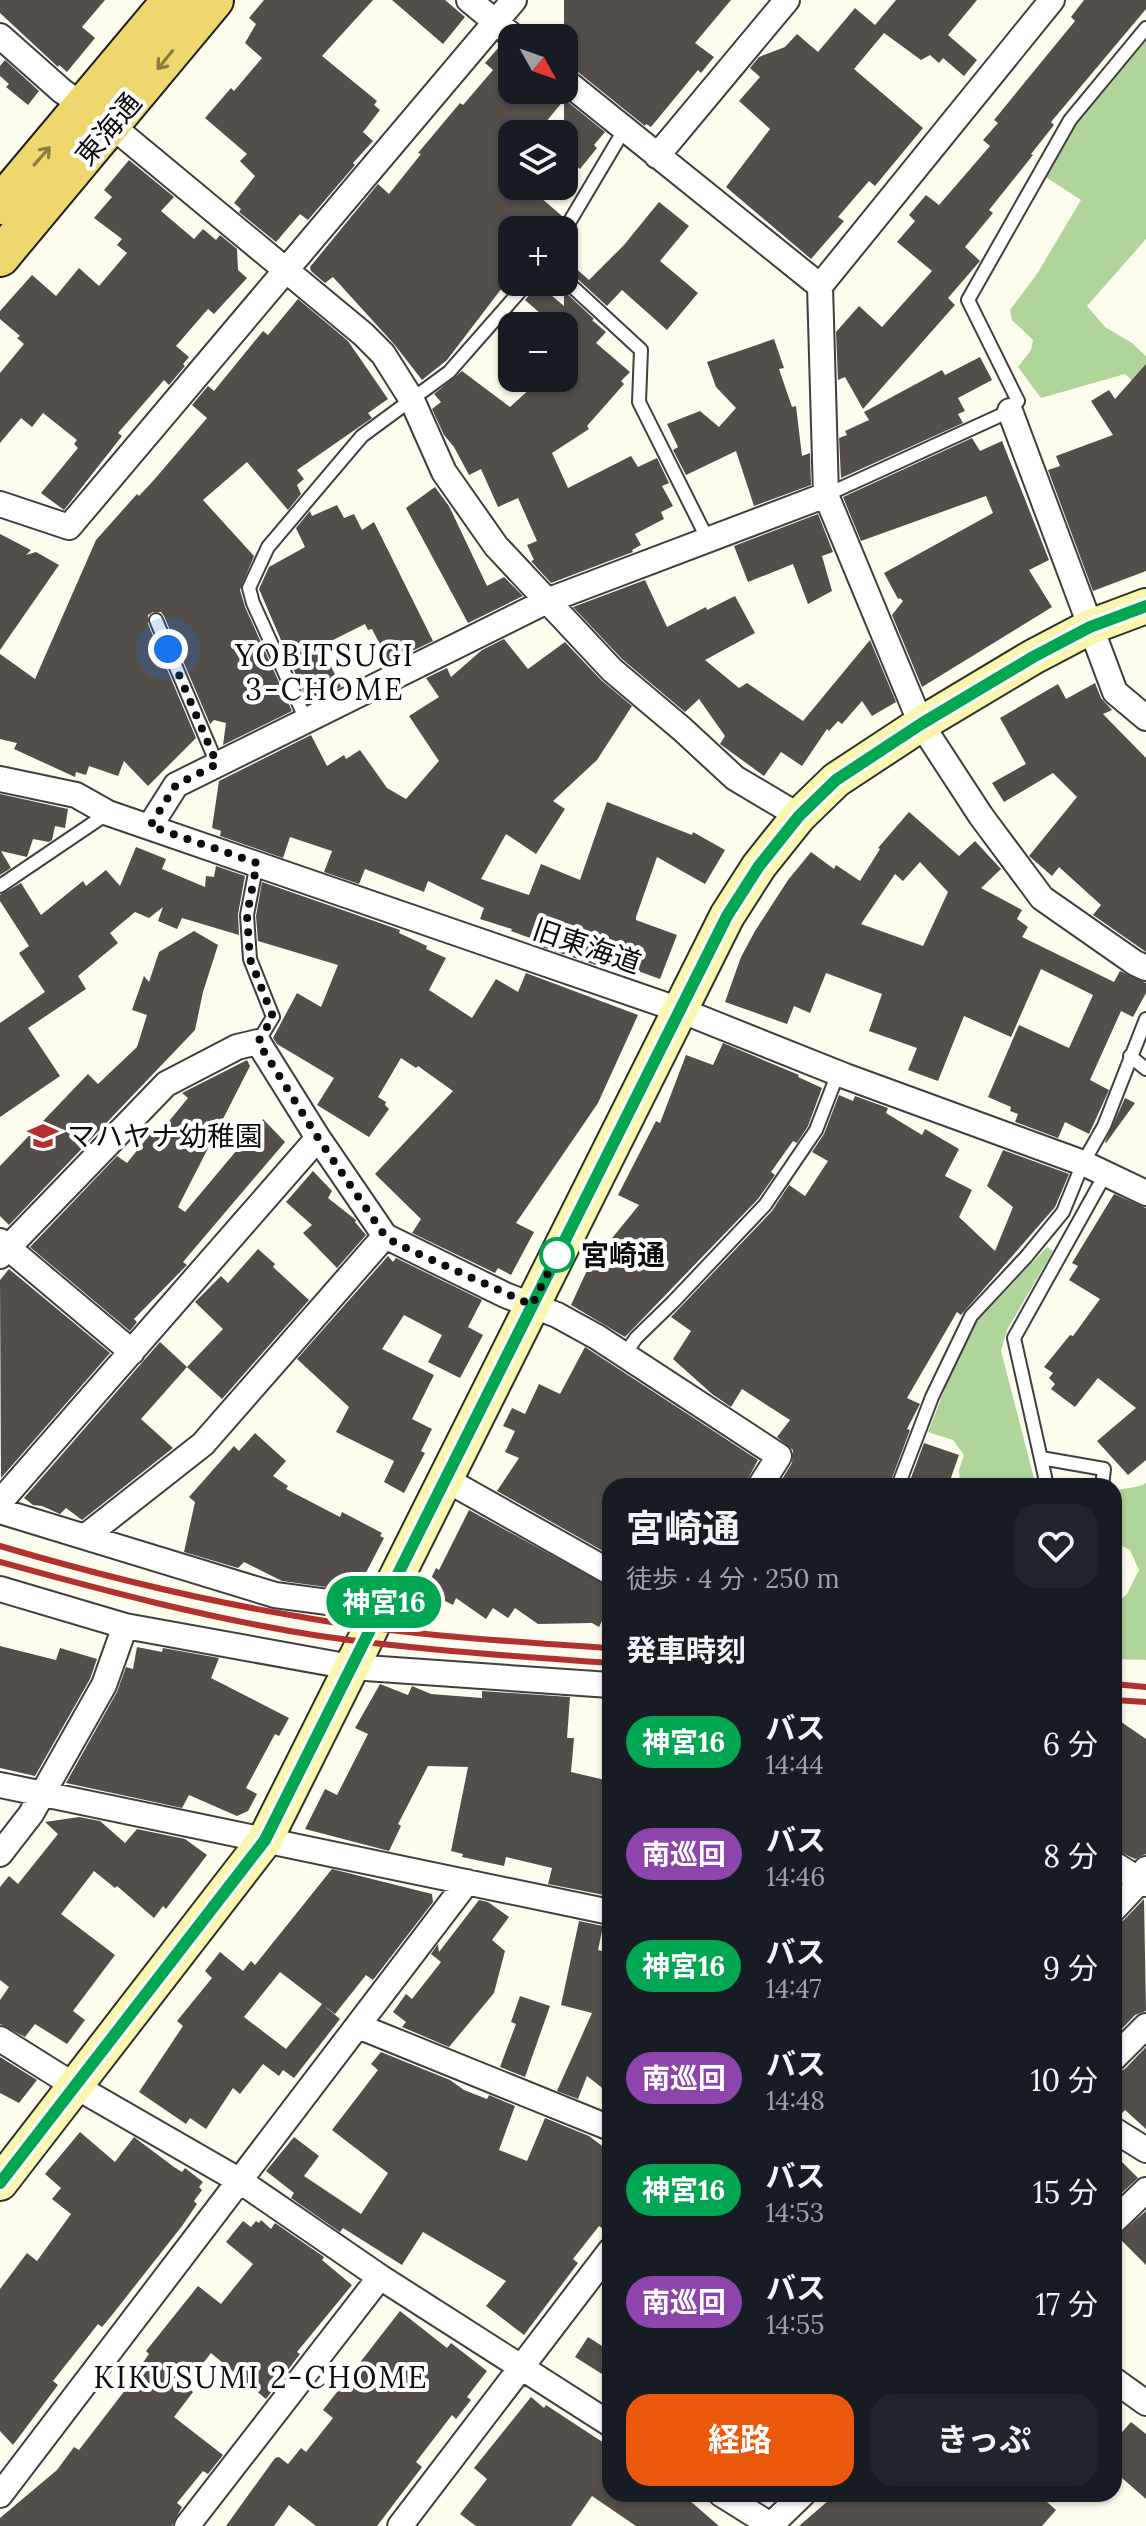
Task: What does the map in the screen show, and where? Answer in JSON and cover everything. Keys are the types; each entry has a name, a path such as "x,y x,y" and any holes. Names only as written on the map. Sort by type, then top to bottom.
{"main road":[{"name":"東海通","path":"0,257 98,117 172,0"},
{"name":"東海通","path":"0,205 98,117 214,0"}],"street":[{"path":"469,0 498,24"},
{"path":"0,504 69,527 514,0"},
{"path":"657,156 787,0"},
{"path":"1052,0 820,286 826,495 921,724 981,816 1042,898 1146,968"},
{"path":"0,36 363,334 383,354 412,400 444,472 496,546 612,670 735,778 799,816"},
{"path":"578,92 820,286"},
{"path":"1010,411 1115,692 1146,718"},
{"path":"150,826 176,785 549,600 826,495"},
{"path":"0,2183 265,1840 727,916 759,866 799,816 836,780 921,724 1033,657 1090,627 1146,606"},
{"name":"旧東海道","path":"0,779 76,795 108,813 680,1010 838,1073 1083,1163 1146,1193"},
{"path":"132,1352 2,1248 166,1084 237,1047 258,1042 385,1236 492,1288 557,1315 625,1354 779,1456 765,1478"},
{"path":"0,1502 318,1138"},
{"path":"86,1536 203,1444 385,1236"},
{"path":"445,1479 602,1567"},
{"path":"0,1511 275,1595 380,1609"},
{"path":"0,1589 125,1626 351,1667 602,1684"},
{"path":"0,1854 31,1814 104,1685 125,1626"},
{"path":"0,1785 602,1910"},
{"path":"1122,1868 1144,1878 1122,1901"},
{"path":"0,2495 467,1882"},
{"path":"358,2026 602,2125"},
{"path":"1122,2050 1146,2026"},
{"path":"0,2039 240,2181 380,2277 602,2419"},
{"path":"1122,2135 1146,2150"},
{"path":"1122,2213 1146,2190"},
{"path":"400,2526 602,2262"},
{"path":"187,2526 380,2277"},
{"path":"1122,2386 1146,2403"},
{"path":"734,2502 771,2526 795,2502"}],"lane":[{"path":"826,495 1010,411 1018,401 968,300 1070,120 1146,28"},
{"path":"573,216 624,130"},
{"path":"578,292 641,350 639,402 708,540"},
{"path":"306,720 253,603 249,588 253,577 268,547 362,436 449,372 516,296"},
{"path":"156,620 217,764"},
{"path":"0,886 108,813"},
{"path":"257,863 247,915 250,959 273,1017 258,1042"},
{"path":"901,1478 932,1397 971,1316 1063,1212 1083,1163 1104,1126 1146,1019"},
{"path":"1130,1056 1146,1069"},
{"path":"625,1354 636,1338 765,1205 816,1130 838,1073"},
{"path":"1045,1478 1014,1338 1106,1173"},
{"path":"1041,1458 1104,1469 1103,1478"}],"green space":[{"path":"1146,37 1146,239 1087,306 1105,327 1132,343 1146,356 1146,394 1125,374 1041,398 1018,367 1031,350 1033,340 1012,320 1010,310 1037,274 1081,200 1044,176 1073,123"},
{"path":"1047,1247 1053,1251 1007,1330 1001,1351 1034,1478 960,1478 964,1455 953,1440 928,1432 964,1340 978,1320"},
{"path":"1146,1483 1146,1660 1122,1659 1122,1598 1139,1570 1130,1550 1122,1546 1122,1489"}],"building":[{"path":"0,0 105,0 82,27 95,38 67,72 0,13"},
{"path":"264,0 373,0 322,56 377,101 374,105 380,110 363,132 373,141 353,163 355,165 308,220 300,214 276,242 239,212 241,209 234,203 255,176 240,161 247,154 205,118 231,88 234,91 262,58 245,43 256,24 249,18"},
{"path":"392,0 445,0 465,17 443,44"},
{"path":"564,0 731,0 695,43 714,57 701,73 698,70 651,127 645,126 578,72 578,24 564,24"},
{"path":"896,0 977,0 948,35 977,60 964,76 943,58 939,63 930,55 921,60 884,33 854,69 923,128 875,186 869,181 838,217 844,221 811,259 726,187 770,129 739,101 760,77 750,68 759,57 785,47 797,34 818,52 855,8 875,25"},
{"path":"1084,0 1146,0 1146,9 1051,122 1054,125 989,210 993,213 965,247 980,261 948,298 955,305 863,409 845,377 838,380 836,332 859,306 882,327 932,271 897,242 915,221 909,215 926,195 939,205 990,146 983,140 998,123 994,120 1075,21 1071,17"},
{"path":"498,48 498,104 561,104 548,120 498,120 498,200 543,200 562,216 498,216 498,293 447,360 422,380 333,277 325,283 310,267 378,184 389,194 421,154 418,153 493,70 485,63"},
{"path":"5,60 39,91 28,105 6,87 9,84 0,76 0,66"},
{"path":"564,104 570,104 605,132 580,169 578,120 564,120"},
{"path":"129,160 174,197 161,211 194,239 203,229 216,240 220,235 237,249 238,270 247,278 214,314 208,309 176,346 189,357 183,364 185,366 169,385 164,380 118,433 122,436 64,510 41,493 78,448 74,444 77,440 43,413 32,427 21,418 0,443 0,373 24,344 17,338 20,336 0,319 0,311 32,275 56,296 79,268 99,286 127,253 117,245 122,239 94,218 112,197 104,190"},
{"path":"659,202 689,226 660,261 698,293 667,330 622,290 607,306 578,279 578,270 589,280 624,245"},
{"path":"528,296 552,296 564,306 564,296 569,296 606,332 596,343 630,372 621,381 624,384 587,426 589,429 552,453 568,488 631,456 638,467 657,458 669,483 662,486 673,506 661,512 664,519 635,534 641,545 633,552 551,583 531,561 534,560 527,545 537,541 518,498 498,507 481,469 469,475 432,409 441,402 434,394 462,371 510,407 527,392 578,392 578,312 539,312 525,300"},
{"path":"298,299 348,341 388,399 368,413 372,418 297,470 304,479 297,485 301,494 288,510 247,462 203,500 254,556 240,590 292,711 223,745 226,723 214,720 210,724 164,616 161,612 153,612 148,615 148,624 196,738 148,786 124,761 118,776 89,766 86,775 76,772 75,777 14,749 17,743 0,739 0,654 35,679 96,540 137,494 139,496 153,481 207,418 192,405 208,386 214,391 263,331 268,335"},
{"path":"774,339 784,368 779,369 792,407 796,406 802,456 810,453 811,485 754,506 736,451 686,475 673,450 678,447 667,424 700,411 719,427 736,408 716,387 707,362"},
{"path":"980,357 992,380 958,398 965,411 958,414 963,423 841,478 839,438 847,435 845,431 869,420 864,412 942,370 945,375"},
{"path":"1146,364 1146,571 1093,591 1048,470 1060,466 1056,456 1113,435 1091,401 1109,390 1115,399"},
{"path":"972,438 980,451 1002,441 1049,560 1029,570 1052,607 922,687 892,615 903,601 898,599 884,573 993,513 986,496 861,541 843,497"},
{"path":"435,487 449,506 487,586 504,577 523,596 468,623 406,508"},
{"path":"337,505 344,518 354,514 362,530 374,522 433,641 389,662 372,629 368,630 365,624 321,646 341,687 308,703 259,589 269,567 305,547 296,528 310,511 312,516"},
{"path":"818,514 833,552 822,556 832,591 808,604 793,564 748,582 734,546"},
{"path":"0,534 31,550 26,555 36,552 59,565 0,650"},
{"path":"645,580 667,627 735,596 755,633 705,660 739,688 747,683 803,721 870,640 896,702 872,716 862,701 842,724 838,721 829,731 827,729 802,766 781,752 764,776 720,744 725,736 699,699 685,712 622,659 573,607"},
{"path":"504,639 528,669 565,642 601,680 632,706 597,760 553,801 565,809 536,854 506,834 481,879 529,895 541,864 580,880 607,802 692,835 693,832 725,850 705,884 657,857 636,917 636,920 677,935 660,979 608,960 605,968 539,946 541,942 480,919 484,908 428,881 424,892 365,869 359,884 324,872 332,851 290,837 283,858 220,836 221,831 212,828 219,781 311,735 327,766 344,755 346,759 360,750 387,788 406,799 439,761 409,716 439,697 426,678 447,668 451,677 482,650"},
{"path":"1095,683 1101,698 1112,710 1103,714 1146,758 1146,952 1093,915 1101,905 1059,867 1052,876 1029,856 1077,797 1053,773 1004,802 992,783 1026,764 1000,718 1058,684 1066,699"},
{"path":"0,794 68,809 65,828 55,826 49,842 33,839 27,857 1,851 11,868 0,875"},
{"path":"909,812 959,856 975,841 1001,869 981,888 1022,910 1017,919 1028,927 1022,937 1114,982 1120,971 1146,983 1146,993 1133,1017 1121,1011 1090,1080 1109,1090 1089,1134 1065,1122 1058,1138 1015,1122 1018,1114 1010,1111 1011,1107 988,1097 1019,1025 1069,1048 1093,995 1041,969 1011,1037 964,1016 938,1081 908,1070 917,1048 869,1031 882,994 826,973 810,1013 794,1006 787,1024 725,1002 741,957 755,931 788,880 811,852 834,869 836,865 860,881 878,848","holes":["920,862 948,892 923,946 861,924 895,874 903,881"]},
{"path":"136,847 166,859 162,869 205,887 206,876 214,877 216,866 245,876 238,914 239,935 182,918 177,929 158,921 163,907 149,918 135,912 110,933 118,943 78,976 86,989 28,1028 60,1076 0,1117 0,1023 45,992 19,953 29,946 0,901 0,895 21,883 41,915 83,881 86,886 106,870 120,886"},
{"path":"262,882 400,930 399,933 446,958 429,990 472,1018 496,979 518,992 526,973 638,1015 598,1103 516,1223 534,1232 511,1275 498,1268 495,1273 412,1233 421,1219 375,1174 453,1091 401,1058 378,1097 386,1102 389,1109 369,1137 317,1105 334,1078 277,1044 273,1038 297,993 321,1007 338,965 258,941 256,916"},
{"path":"194,931 218,945 195,1030 9,1225 0,1216 0,1166 88,1074 98,1084 137,1047 147,1015 132,1010 144,976 149,982 159,952"},
{"path":"723,1043 822,1088 808,1126 771,1172 775,1175 758,1199 625,1337 571,1305 596,1251 600,1253 639,1205 618,1195 656,1121 660,1123 686,1055 713,1065"},
{"path":"247,1060 250,1066 178,1207 185,1212 263,1119 285,1142 183,1262 187,1265 134,1319 137,1322 130,1331 30,1247 117,1156 127,1163 151,1133 156,1137 188,1098 182,1093"},
{"path":"839,1095 853,1101 855,1096 888,1108 886,1113 922,1135 925,1129 959,1149 945,1176 972,1190 959,1217 995,1251 1013,1207 987,1186 1003,1150 1069,1174 1055,1207 961,1315 957,1312 907,1398 920,1404 907,1429 910,1430 892,1478 783,1478 792,1463 793,1450 777,1437 790,1420 742,1389 731,1407 673,1359 691,1331 671,1317 772,1211 789,1185 805,1196 828,1161 812,1152 824,1134"},
{"path":"1125,1098 1135,1103 1106,1143 1105,1142"},
{"path":"313,1171 332,1191 328,1198 356,1220 366,1235 337,1268 303,1233 312,1225 286,1202"},
{"path":"1114,1194 1146,1208 1146,1460 1128,1475 1097,1441 1136,1408 1098,1378 1075,1407 1051,1389 1055,1384 1049,1378 1053,1373 1044,1367 1070,1335 1073,1336 1100,1299 1069,1280 1078,1266 1072,1263"},
{"path":"258,1249 309,1300 222,1399 187,1367 223,1329 195,1302 221,1276 228,1283"},
{"path":"388,1256 393,1262 396,1258 482,1300 468,1327 483,1335 460,1378 428,1362 442,1335 404,1315 382,1349 434,1375 412,1419 432,1429 421,1451 425,1453 404,1493 384,1482 394,1461 336,1432 349,1407 297,1359"},
{"path":"9,1269 110,1353 1,1478 0,1280"},
{"path":"160,1342 187,1367 141,1419 173,1448 82,1520 66,1508 60,1514 33,1505 24,1498"},
{"path":"585,1347 758,1460 748,1478 602,1478 602,1550 497,1491 519,1458 505,1452 515,1431 503,1426 512,1408 525,1414 539,1384 560,1394"},
{"path":"255,1433 286,1461 273,1476 288,1486 286,1489 340,1517 342,1512 382,1533 380,1536 384,1538 358,1588 338,1578 333,1588 282,1581 244,1562 238,1568 184,1552 195,1502 189,1497 234,1446 239,1451"},
{"path":"924,1443 959,1455 951,1478 911,1478"},
{"path":"469,1510 602,1583 602,1621 599,1627 592,1623 538,1624 515,1608 508,1618 493,1608 486,1619 456,1598 453,1605 425,1591 436,1568 439,1570"},
{"path":"0,1646 56,1660 60,1648 97,1659 90,1679 35,1776 0,1768"},
{"path":"137,1647 162,1652 163,1648 219,1658 211,1678 289,1718 279,1736 275,1734 246,1788 257,1794 248,1811 237,1816 189,1795 182,1808 66,1783 117,1692 126,1667 133,1669"},
{"path":"380,1684 408,1695 412,1686 431,1694 482,1698 482,1691 570,1697 567,1738 574,1738 571,1772 602,1779 602,1895 548,1884 552,1868 506,1857 504,1866 462,1857 463,1854 451,1851 468,1767 428,1766 398,1824 401,1826 389,1851 305,1829 325,1789 337,1795 368,1734 355,1728"},
{"path":"1122,1722 1146,1739 1146,1854 1135,1859 1122,1853"},
{"path":"79,1817 100,1821 125,1843 137,1829 185,1839 207,1855 166,1909 163,1906 154,1918 94,1871 61,1914 115,1955 73,2011 85,2020 67,2044 35,2024 25,2037 0,2024 0,2000 9,1987 0,1980 0,1887 9,1876 18,1884 58,1834 45,1822"},
{"path":"332,1869 432,1894 433,1902 373,1980 366,1975 335,2014 323,2005 340,2019 294,2078 283,2070 279,2076 263,2064 240,2094 233,2088 206,2129 190,2118 186,2124 139,2092 183,2026 177,2021 212,1978 205,1971 220,1952 243,1971 251,1961 255,1965","holes":["280,1972 322,2004 286,2049 244,2017"]},
{"path":"1144,1899 1146,2011 1135,2015 1122,2029 1122,1921"},
{"path":"479,1900 488,1902 509,1917 492,1940 505,1951 494,1993 449,2047 402,2027 406,2022 393,2012 406,1994 412,1999 441,1962 431,1954 438,1944 439,1952"},
{"path":"579,1921 602,1926 598,1950 602,1951 602,2088 587,2076 578,2099 557,2091 592,2013 561,2005"},
{"path":"520,1996 550,2006 525,2077 500,2067 516,2024 511,2022"},
{"path":"1146,2047 1146,2129 1125,2110 1122,2113 1122,2070"},
{"path":"381,2052 450,2080 464,2090 487,2099 489,2095 515,2106 499,2150 527,2161 545,2118 589,2136 602,2146 602,2228 599,2226 573,2259 578,2263 524,2335 486,2306 506,2281 423,2232 402,2265 343,2228 340,2232 291,2198 294,2193 266,2171 294,2137 319,2156 304,2176 361,2214 388,2173 332,2130 378,2070 371,2064"},
{"path":"0,2057 37,2080 19,2103 0,2093"},
{"path":"80,2132 115,2162 134,2137 174,2167 182,2172 185,2168 203,2182 199,2187 202,2190 194,2201 197,2204 182,2226 112,2315 102,2327 98,2324 53,2381 58,2385 13,2445 0,2431 0,2289 27,2253 37,2261 71,2214 52,2199 61,2188 45,2174"},
{"path":"1122,2162 1138,2178 1122,2193"},
{"path":"1146,2211 1146,2265 1122,2241 1122,2232"},
{"path":"261,2220 271,2229 275,2223 324,2257 322,2260 352,2285 297,2352 300,2354 266,2399 211,2353 185,2386 193,2392 174,2417 223,2455 208,2474 203,2471 177,2503 182,2507 172,2526 0,2526 0,2518 57,2470 74,2447 79,2450 126,2389 149,2354 146,2351 198,2286 221,2304 253,2264 226,2242 243,2221 251,2227"},
{"path":"400,2311 447,2348 451,2343 487,2371 467,2397 471,2400 456,2419 452,2415 416,2462 422,2467 377,2526 316,2526 289,2505 274,2526 226,2526 275,2458 279,2457 288,2464 301,2448 306,2452 333,2418 323,2410"},
{"path":"588,2337 602,2346 602,2374 575,2357"},
{"path":"531,2397 602,2442 602,2502 691,2502 719,2526 636,2526 592,2496 571,2526 476,2526 460,2514 487,2479 474,2468"},
{"path":"1131,2422 1146,2434 1146,2499 1122,2478 1122,2432"},
{"path":"827,2502 1047,2502 1056,2510 1042,2526 799,2526"}],"railway":[{"path":"0,1546 184,1594 335,1623 602,1647"},
{"path":"0,1562 199,1613 320,1636 428,1649 602,1662"},
{"path":"1122,1685 1146,1687"},
{"path":"1122,1700 1146,1702"}],"bus line":[{"name":"神宮16","path":"0,2183 265,1840 727,916 759,866 799,816 836,780 921,724 1033,657 1090,627 1146,606"}],"place":[{"name":"マハヤナ幼稚園","path":"43,1136"},
{"name":"宮崎通","path":"557,1255"}],"district":[{"name":"YOBITSUGI 3-CHOME","path":"325,672"},
{"name":"KIKUSUMI 2-CHOME","path":"261,2377"}],"route":[{"path":"168,649 217,764 176,785 150,826 257,863 247,915 250,959 273,1017 258,1042 318,1138 385,1236 397,1244 532,1305 559,1251 557,1255"}]}
